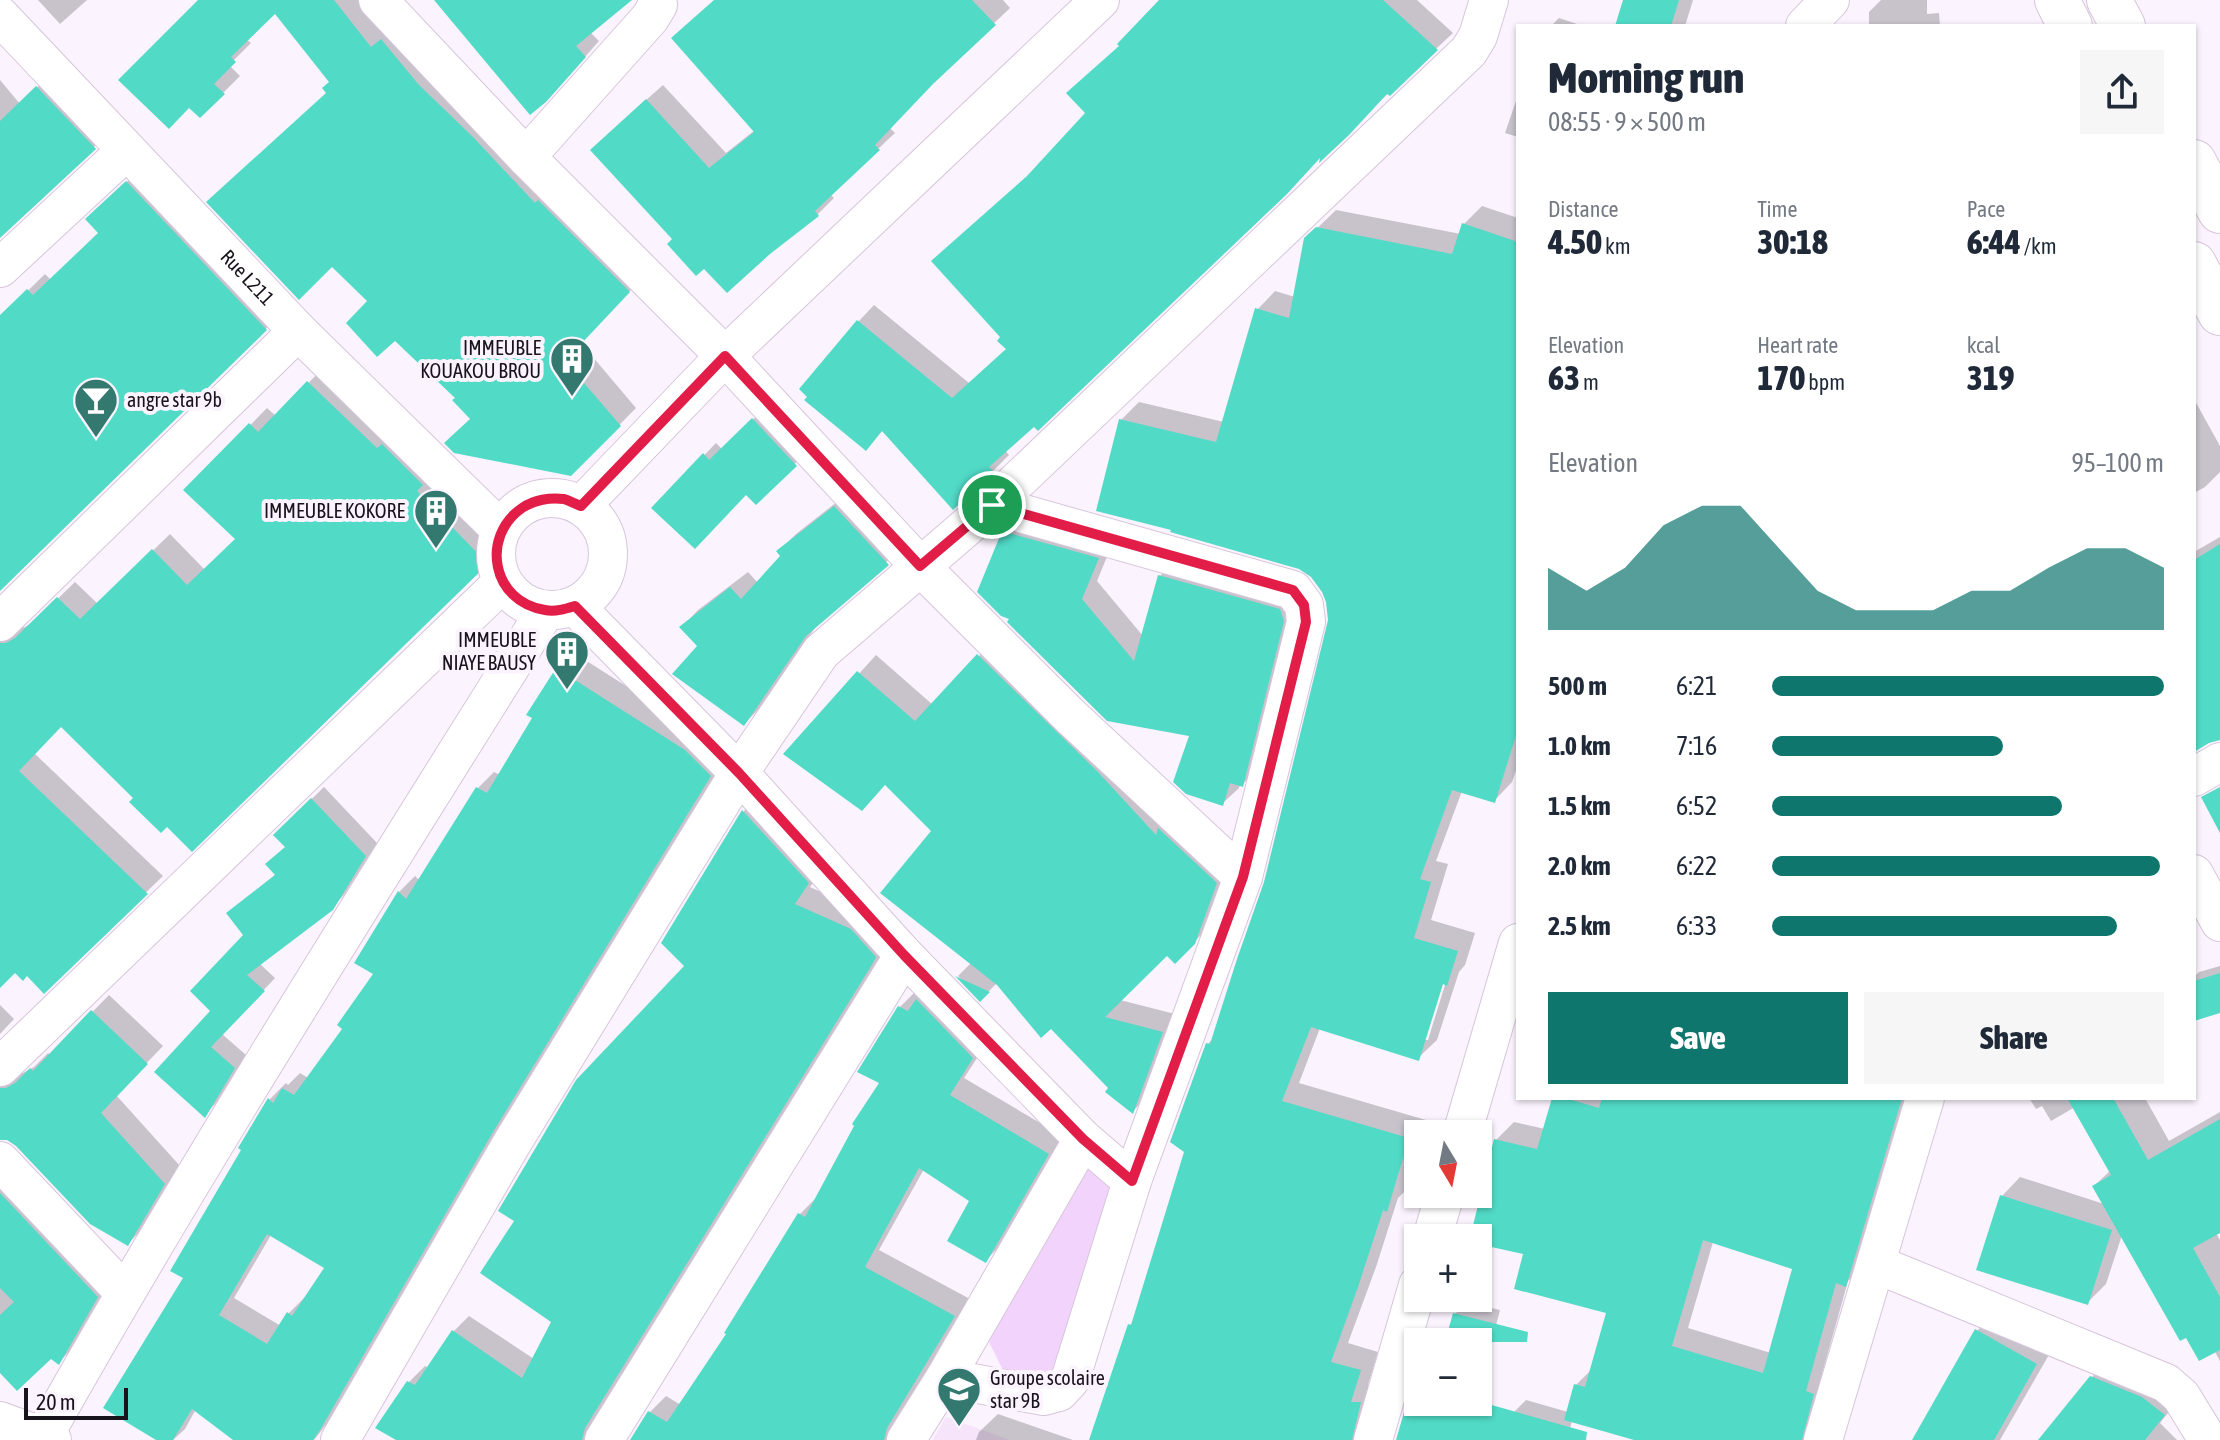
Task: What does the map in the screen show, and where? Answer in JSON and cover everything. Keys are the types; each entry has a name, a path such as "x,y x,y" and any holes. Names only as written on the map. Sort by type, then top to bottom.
{"main road":[{"path":"2057,0 2069,24"},
{"path":"2109,0 2122,24"},
{"path":"2196,268 2220,313"}],"street":[{"path":"378,0 526,157 725,356 920,566 1069,715 1243,877"},
{"path":"526,157 650,18 658,5 657,0"},
{"path":"581,506 725,356 1100,0"},
{"path":"340,1440 520,1130 739,773 821,652 992,505 1469,51 1478,36 1489,0"},
{"path":"1807,24 1830,0"},
{"name":"Rue L211","path":"0,16 298,331 501,530"},
{"path":"0,268 126,151"},
{"path":"0,622 298,331"},
{"path":"564,499 581,506 597,520 607,538 609,557 604,577 592,594 560,608 528,605 514,596 503,582 497,565 496,547 501,530 512,515 536,501 564,499"},
{"path":"945,1378 1044,1396 1059,1392 1070,1380 1132,1181 1243,877 1306,622 1304,605 1293,590 992,505"},
{"path":"0,1067 503,582"},
{"path":"560,608 739,773 904,955 1083,1139 1132,1181"},
{"path":"0,1421 47,1438 124,1292 327,961 560,608"},
{"path":"2196,776 2220,762"},
{"path":"2196,878 2220,922"},
{"path":"1466,1120 1516,950"},
{"path":"604,1440 904,955"},
{"path":"1823,1440 1924,1100"},
{"path":"906,1440 1083,1139"},
{"path":"0,1161 124,1292"},
{"path":"1876,1264 2166,1383 2181,1396 2208,1440"},
{"path":"1373,1440 1410,1312"}],"shaded area":[{"path":"1083,1158 1118,1190 1062,1378 1002,1368 989,1342"},
{"name":"Groupe scolaire star 9B","path":"946,1417 1010,1440 933,1440"}],"building":[{"path":"198,0 334,0 371,47 381,39 419,85 535,203 538,200 630,292 565,361 621,426 571,476 454,453 444,443 470,419 452,400 455,398 395,341 377,357 346,323 367,301 332,267 299,300 206,202 326,93 322,88 329,82 275,14 231,57 236,62 214,84 225,94 200,118 189,108 169,129 118,80"},
{"path":"434,0 632,0 576,46 586,57 546,102 530,115"},
{"path":"714,0 972,0 996,25 933,84 875,145 880,150 815,211 819,216 727,293 704,269 696,276 667,244 672,239 590,150 646,99 709,168 754,132 671,38"},
{"path":"1159,0 1383,0 1438,50 1390,96 1387,94 1349,135 1319,163 1320,158 1287,194 1038,431 1034,427 989,467 994,472 953,510 882,431 866,451 804,400 807,397 799,389 857,320 952,398 1006,349 997,341 1000,337 931,261 1027,176 1085,113 1066,93 1119,46 1117,44"},
{"path":"1623,0 1679,0 1672,24 1616,24"},
{"path":"36,86 96,149 0,238 0,121"},
{"path":"126,181 267,330 0,591 0,315 27,289 33,295 98,233 85,219"},
{"path":"1462,223 1516,241 1516,735 1495,803 1452,790 1420,879 1431,882 1414,938 1458,951 1447,986 1443,984 1419,1061 1311,1027 1282,1101 1404,1137 1404,1155 1387,1212 1383,1210 1331,1362 1361,1370 1351,1402 1361,1402 1352,1440 1089,1440 1128,1324 1131,1325 1184,1152 1170,1142 1206,1043 1210,1044 1264,882 1328,620 1322,592 1311,577 1299,569 1096,511 1119,419 1216,442 1255,308 1289,318 1304,238 1316,227 1452,254"},
{"path":"307,381 377,448 382,444 423,485 417,491 488,564 192,852 167,827 161,833 129,802 133,798 61,727 19,771 148,894 44,994 27,976 23,981 15,973 0,988 0,643 15,638 57,597 80,619 152,549 187,585 235,539 183,490 249,423 258,432"},
{"path":"752,418 797,466 756,505 746,495 695,549 651,508 703,453 709,460"},
{"path":"834,506 889,565 806,636 744,726 672,674 697,646 679,627 730,587 741,599 780,556 776,551"},
{"path":"1002,531 1099,558 1082,599 1134,661 1158,575 1280,609 1284,621 1243,787 1230,783 1223,806 1186,794 1173,782 1189,736 1107,721 1007,622 1009,619 1001,616 977,592"},
{"path":"2220,544 2220,740 2196,751 2196,559"},
{"path":"977,654 1097,771 1156,835 1158,828 1217,883 1195,944 1175,964 1167,956 1105,1017 1163,1032 1133,1114 1105,1092 1108,1088 1051,1029 1041,1038 997,985 880,893 931,831 885,785 862,811 783,754 857,671 915,721"},
{"path":"556,668 685,750 711,776 493,1132 313,1440 233,1440 192,1409 173,1440 156,1440 103,1408 183,1278 170,1271 268,1098 273,1103 282,1088 294,1095 342,1029 337,1025 373,974 354,963 398,891 406,899 476,787 487,793 532,718 526,715","holes":["267,1234 324,1268 292,1316 287,1312 267,1344 219,1315"]},
{"path":"2220,787 2220,833 2201,797"},
{"path":"311,798 366,856 333,910 247,975 265,991 211,1047 235,1068 205,1118 154,1072 210,1011 190,991 243,935 226,913 275,875 265,864 285,847 273,835"},
{"path":"742,810 809,883 795,904 851,929 876,957 873,963 585,1428 582,1440 396,1440 375,1428 407,1381 415,1385 452,1330 522,1378 551,1322 480,1273 514,1221 498,1211 576,1080 684,966 661,943"},
{"path":"2220,973 2220,1013 2196,1020 2196,980"},
{"path":"955,976 990,992 980,1002"},
{"path":"916,999 973,1058 950,1095 1049,1154 986,1263 947,1241 969,1201 919,1168 865,1267 955,1316 887,1428 884,1440 630,1440 648,1411 667,1422 726,1334 798,1213 805,1217 854,1126 852,1124 879,1083 857,1072 898,1006 908,1011"},
{"path":"91,1010 148,1064 101,1113 165,1184 128,1246 90,1224 16,1146 7,1140 0,1140 0,1088 15,1083 30,1068 33,1071"},
{"path":"1551,1100 1572,1100 1599,1108 1601,1100 1901,1100 1846,1287 1836,1283 1806,1391 1814,1394 1802,1440 1634,1440 1564,1420 1574,1384 1585,1387 1606,1313 1514,1289 1523,1254 1492,1247 1492,1224 1473,1224 1477,1208 1492,1208 1494,1139 1537,1149","holes":["1703,1240 1792,1269 1763,1373 1672,1346"]},
{"path":"2068,1100 2114,1100 2148,1160 2220,1119 2220,1233 2193,1248 2220,1297 2220,1350 2199,1361 2186,1338 2180,1341 2092,1186 2111,1175"},
{"path":"0,1193 98,1297 59,1365 51,1359 17,1391 0,1373 0,1315 14,1302 0,1288"},
{"path":"2000,1195 2112,1230 2088,1305 1976,1270"},
{"path":"1453,1313 1528,1332 1527,1342 1492,1342 1492,1328 1449,1328"},
{"path":"1975,1329 2037,1364 1994,1440 1912,1440"},
{"path":"2090,1376 2142,1397 2165,1415 2145,1440 2038,1440"},
{"path":"1492,1405 1587,1432 1586,1440 1396,1440 1404,1412 1404,1416 1492,1416"}],"place":[{"name":"IMMEUBLE KOUAKOU BROU","path":"572,398"},
{"name":"angre star 9b","path":"96,439"},
{"name":"IMMEUBLE KOKORE","path":"436,550"},
{"name":"IMMEUBLE NIAYE BAUSY","path":"567,691"},
{"name":"Groupe scolaire star 9B","path":"959,1428"}],"route":[{"path":"725,356 920,566 992,505 1293,590 1304,605 1306,622 1243,877 1132,1181 1083,1139 904,955 739,773 575,606 546,610 528,605 514,596 503,582 497,565 496,547 501,530 512,515 527,504 545,499 564,499 581,506 725,356"}]}
